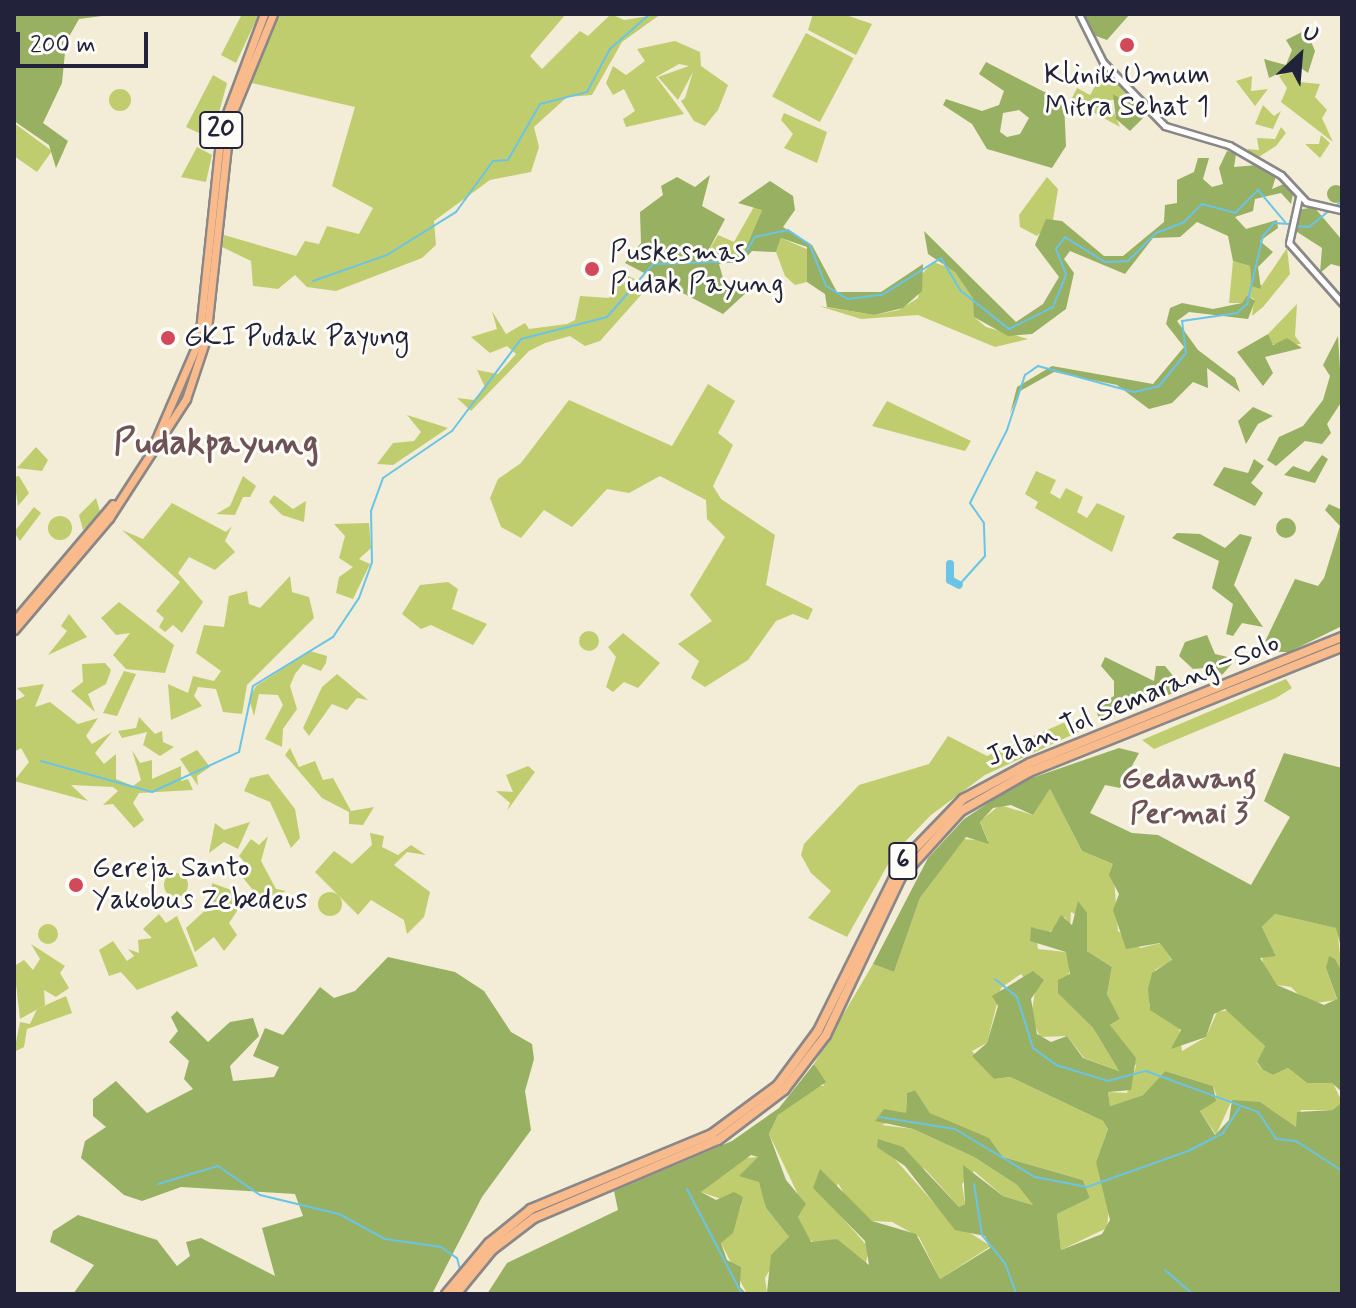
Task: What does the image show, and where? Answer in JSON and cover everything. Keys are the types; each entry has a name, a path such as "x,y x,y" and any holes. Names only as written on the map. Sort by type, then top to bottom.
{"highway":[{"name":"20","path":"14,621 128,484 179,401 199,340 224,133 264,14"},
{"name":"20","path":"14,630 109,518 186,399 206,339 224,133 273,14"},
{"name":"Jalan Tol Semarang–Solo","path":"446,1294 500,1233 566,1197 712,1134 778,1085 818,1031 902,862 963,799 1030,763 1342,637"},
{"name":"Jalan Tol Semarang–Solo","path":"456,1294 492,1250 566,1197 718,1140 784,1090 826,1035 901,877 961,811 1029,772 1342,647"}],"street":[{"path":"1079,14 1103,62 1165,126 1238,149 1278,173 1299,197 1342,210"},
{"path":"1299,197 1288,223 1292,249 1342,303"}],"green space":[{"path":"14,14 117,14 79,19 66,42 62,83 43,123 68,141 56,168 49,145 14,121"},
{"path":"242,14 258,16 236,63 221,55"},
{"path":"280,14 566,14 530,56 542,69 580,31 588,36 611,14 624,20 661,14 622,42 592,95 567,97 534,127 539,147 531,172 490,180 434,221 436,245 422,258 336,291 307,287 295,275 278,289 253,286 251,261 222,247 224,235 296,256 305,241 319,244 327,226 359,234 373,208 332,186 355,107 247,82"},
{"path":"813,14 843,14 872,24 856,55 808,30"},
{"path":"1073,14 1130,14 1107,40 1088,33"},
{"path":"1306,30 1315,51 1308,73 1297,65 1269,78 1264,59 1286,65 1292,50 1286,40"},
{"path":"806,33 854,58 820,122 772,97"},
{"path":"675,41 700,52 701,66 728,85 718,110 705,126 694,121 681,101 685,98 693,72 678,100 658,77 689,66 679,64 656,77 684,114 626,127 623,119 635,111 624,89 613,95 606,83 613,66 626,75 645,61 637,49"},
{"path":"986,62 1064,102 1066,146 1052,168 987,149 972,124 943,105 946,99 982,111 999,105 1004,91 979,74","holes":["1019,110 1029,118 1020,134 1007,137 1000,132 1003,113"]},
{"path":"1105,69 1135,99 1109,100 1120,127 1071,100 1077,88 1090,95"},
{"path":"1290,70 1299,82 1320,84 1315,97 1327,110 1322,118 1333,142 1281,102 1287,88 1279,76"},
{"path":"213,75 227,83 212,139 186,127"},
{"path":"1252,76 1251,91 1268,89 1255,106 1236,81"},
{"path":"120,89 131,100 120,111 109,100"},
{"path":"1113,94 1127,103 1135,99 1147,114 1130,131 1116,119"},
{"path":"1263,105 1274,116 1281,111 1273,129 1255,124"},
{"path":"784,113 827,132 817,163 784,148 793,134 781,120"},
{"path":"14,123 52,151 37,172 14,156"},
{"path":"1281,127 1286,133 1276,146 1257,158 1247,149 1259,150 1257,138 1275,139"},
{"path":"1321,135 1330,143 1320,158 1305,144 1319,144"},
{"path":"197,147 212,155 206,182 181,177"},
{"path":"1227,151 1236,154 1234,167 1257,165 1276,176 1272,189 1286,183 1293,194 1291,204 1281,193 1255,199 1253,211 1235,217 1246,229 1277,220 1278,228 1260,241 1273,252 1258,267 1261,289 1251,286 1250,266 1233,261 1228,236 1197,222 1180,237 1153,238 1125,274 1070,251 1064,259 1074,273 1066,309 1032,334 1008,336 974,317 973,298 955,272 928,254 924,231 1016,322 1043,304 1059,277 1035,245 1046,219 1062,221 1104,256 1123,256 1164,222 1165,205 1177,203 1177,180 1194,172 1198,158 1209,158 1203,179 1212,187 1223,184 1219,168"},
{"path":"710,175 702,206 725,219 705,257 744,252 762,210 738,203 770,181 793,196 795,210 783,227 812,245 837,292 881,292 923,264 922,291 903,308 874,315 827,307 825,294 807,282 807,247 781,238 776,252 752,251 743,261 719,264 726,289 748,291 723,314 625,263 641,243 640,212 663,195 661,186 677,177 695,187"},
{"path":"1047,177 1058,189 1053,220 1037,236 1020,227 1019,215"},
{"path":"1332,185 1340,185 1345,194 1343,201 1332,203 1327,198 1327,190"},
{"path":"755,205 762,210 744,252 705,257 718,235 734,242"},
{"path":"1314,207 1342,240 1342,267 1331,264 1320,273 1322,248 1291,228 1298,210"},
{"path":"781,238 809,250 807,282 795,285 785,276 776,252"},
{"path":"1287,248 1290,274 1263,307 1252,316 1254,299 1247,295 1242,303 1229,303 1233,261 1250,266 1251,284 1262,285"},
{"path":"933,262 953,269 974,298 974,317 986,327 1028,339 995,347 918,315 861,319 819,306 874,315 899,310 918,298 921,275"},
{"path":"622,273 649,286 600,341 585,346 570,336 545,343 529,351 471,411 457,398 474,400 485,387 477,370 498,374 516,354 507,346 490,353 471,337 497,329 492,311 506,334 525,323 529,329 567,324 575,320 580,296 609,298"},
{"path":"1247,295 1255,301 1248,319 1189,312 1177,321 1198,350 1235,378 1240,392 1207,368 1208,388 1193,382 1172,403 1149,409 1117,385 1054,372 1020,391 1010,414 1017,387 1052,366 1153,384 1184,347 1166,324 1170,308 1182,303 1213,309 1242,303"},
{"path":"1297,304 1295,336 1301,344 1270,344 1268,334"},
{"path":"1268,334 1273,345 1287,338 1302,348 1265,357 1273,373 1263,386 1237,352"},
{"path":"1338,336 1342,401 1327,424 1331,433 1322,444 1305,441 1276,466 1267,460 1279,437 1303,426 1323,400 1330,376 1323,365"},
{"path":"708,384 735,401 718,433 733,445 713,486 721,499 775,535 766,585 813,609 808,620 793,614 776,621 748,660 705,687 691,678 699,661 678,644 712,621 690,595 725,537 707,519 706,500 660,476 629,493 607,489 572,527 544,510 521,538 501,527 490,498 498,479 521,463 569,400 672,446"},
{"path":"887,401 971,441 965,451 872,426"},
{"path":"1253,407 1273,416 1258,424 1246,444 1238,421"},
{"path":"407,415 448,428 393,465 377,464 393,443 414,441 421,432"},
{"path":"36,447 48,460 42,471 17,468"},
{"path":"1322,455 1328,459 1315,483 1284,475 1293,466 1309,472"},
{"path":"1254,459 1264,466 1251,483 1263,493 1255,506 1213,485 1224,467 1248,473"},
{"path":"1036,471 1056,480 1050,493 1060,499 1066,488 1083,497 1077,512 1087,518 1097,503 1125,516 1112,552 1035,508 1038,502 1025,494"},
{"path":"19,476 29,493 18,506 14,477"},
{"path":"243,476 256,486 250,497 243,497 235,515 216,514 230,506"},
{"path":"274,495 293,509 306,501 304,522 282,515 269,502"},
{"path":"96,498 101,515 83,530 79,515"},
{"path":"172,503 226,532 232,526 225,541 235,552 215,570 189,557 178,573 203,602 182,633 173,625 165,632 159,627 164,618 156,611 180,582 122,530 143,539"},
{"path":"1329,504 1342,510 1342,626 1289,652 1269,652 1262,648 1295,579 1318,586 1324,578 1340,526 1325,510"},
{"path":"34,507 41,513 20,541 14,532"},
{"path":"60,516 69,519 72,528 69,537 60,540 51,537 48,528 51,519"},
{"path":"1286,518 1293,521 1296,528 1293,535 1286,538 1279,535 1276,528 1279,521"},
{"path":"369,523 371,548 359,559 370,564 353,599 336,593 339,577 353,567 339,558 345,536 334,524"},
{"path":"1177,533 1200,534 1225,548 1240,534 1252,537 1234,585 1263,627 1242,623 1233,636 1226,634 1233,604 1212,588 1219,561 1172,538"},
{"path":"290,576 292,592 309,597 314,618 247,685 242,714 223,712 216,689 198,687 194,696 202,706 171,720 168,684 188,693 193,676 214,681 221,671 196,653 204,625 224,627 229,596 247,591 249,604 260,608"},
{"path":"448,582 458,589 452,609 487,624 473,645 431,625 421,629 402,614 420,585"},
{"path":"119,602 174,645 165,673 126,669 113,655 130,633 116,635 101,618"},
{"path":"69,614 87,637 48,655 67,631 61,626"},
{"path":"589,631 596,634 599,641 596,648 589,651 582,648 579,641 582,634"},
{"path":"623,633 660,663 638,688 624,682 613,692 606,687 616,657 608,647"},
{"path":"1207,635 1215,654 1236,659 1222,675 1215,667 1193,669 1179,656 1185,642"},
{"path":"310,651 327,656 326,663 321,671 303,664 295,674 290,686 297,709 283,729 282,747 265,739 283,705 278,695 259,694 254,716 249,699 256,686"},
{"path":"1105,657 1154,681 1156,666 1165,666 1184,689 1158,699 1149,694 1119,706 1114,717 1099,718 1095,708 1114,696 1114,681 1101,666"},
{"path":"105,663 111,670 106,684 88,694 95,712 71,691 83,682 82,664"},
{"path":"124,671 136,674 117,716 103,713"},
{"path":"337,674 368,700 357,698 347,710 332,704 309,736 303,728 322,687"},
{"path":"1286,679 1292,688 1276,698 1154,749 1142,740"},
{"path":"44,684 35,707 50,702 78,724 98,718 86,736 92,744 112,732 95,753 104,764 116,754 116,779 133,786 141,780 132,750 140,763 152,760 152,779 181,766 181,781 188,779 193,790 139,793 133,803 144,820 134,828 113,804 103,805 118,791 113,787 71,785 88,801 14,781 29,762 21,748 14,752 14,701 25,696 17,688"},
{"path":"139,717 155,734 162,731 163,742 174,747 160,756 143,745 147,732 122,738 118,731 136,728"},
{"path":"1070,720 1087,728 985,775 931,815 895,852 847,937 808,918 831,891 811,873 801,855 804,844 859,785 929,764 948,736 987,756"},
{"path":"290,748 299,767 315,761 323,780 333,778 351,811 374,807 363,825 349,824 349,812 322,798 285,755"},
{"path":"1119,748 1139,753 1120,788 1105,785 1090,813 1132,833 1158,835 1251,885 1290,817 1264,801 1284,753 1342,768 1342,951 1336,928 1275,914 1262,927 1276,956 1260,958 1277,985 1324,1005 1337,999 1326,968 1329,956 1335,959 1342,972 1342,1092 1332,1083 1307,1083 1288,1068 1273,1075 1263,1070 1257,1062 1265,1046 1225,1009 1214,1014 1206,1037 1171,1049 1181,1030 1150,1010 1148,989 1152,973 1172,960 1160,943 1126,949 1113,910 1119,894 1109,875 1113,864 1082,851 1050,789 1033,815 1011,805 993,808 980,822 989,844 966,837 920,898 894,972 873,964 928,858 964,819 1020,782"},
{"path":"197,750 210,767 197,776 198,786 180,759"},
{"path":"528,766 535,772 507,811 510,803 496,791 513,792 506,775"},
{"path":"268,774 295,809 300,838 291,848 270,802 244,791 250,778"},
{"path":"1050,789 1082,851 1113,864 1118,931 1140,948 1161,943 1172,961 1155,970 1149,1006 1179,1027 1182,1051 1206,1037 1217,1012 1229,1010 1265,1046 1257,1063 1263,1070 1273,1075 1288,1068 1307,1083 1333,1083 1342,1102 1334,1110 1301,1110 1296,1127 1232,1100 1216,1135 1200,1111 1217,1097 1213,1086 1165,1071 1143,1095 1110,1106 1108,1092 1127,1093 1136,1066 1110,1025 1120,1019 1107,994 1112,967 1087,951 1087,920 1071,912 1070,927 1065,917 1050,932 1035,928 1038,949 1066,952 1072,963 1062,996 1093,1028 1119,1071 1084,1058 1067,1036 1040,1037 1031,1016 1035,992 1021,974 1001,988 987,1043 972,1051 994,1079 1010,1077 1103,1121 1108,1129 1096,1162 1110,1197 1107,1228 1061,1250 1057,1214 1090,1198 1083,1180 1003,1157 991,1141 930,1113 915,1090 907,1093 906,1113 882,1125 913,1129 974,1157 1017,1185 1033,1205 1003,1196 974,1171 962,1184 965,1204 959,1207 926,1170 878,1140 949,1220 991,1246 940,1279 919,1237 892,1222 872,1221 852,1208 838,1183 831,1205 869,1248 865,1267 837,1239 818,1245 808,1239 798,1217 804,1207 769,1134 778,1115 813,1085 824,1086 814,1064 873,964 894,972 920,898 964,839 988,841 980,821 1000,805 1033,815"},
{"path":"250,822 238,849 224,842 209,853 215,823 224,830"},
{"path":"370,833 384,836 382,847 398,855 411,845 426,855 407,852 394,865 430,892 424,917 407,934 404,920 371,900 358,915 315,872 334,851 352,864 372,845"},
{"path":"268,836 261,861 276,889 286,891 262,901 239,873 247,865 239,856 251,839 259,845"},
{"path":"176,873 185,876 188,885 185,894 176,897 167,894 164,885 167,876"},
{"path":"212,883 234,891 237,911 229,923 237,935 224,951 214,937 195,952 186,928 211,905"},
{"path":"330,892 339,895 342,904 339,913 330,916 321,913 318,904 321,895"},
{"path":"1078,901 1087,913 1087,951 1112,967 1107,994 1120,1019 1110,1025 1136,1058 1131,1090 1108,1092 1110,1106 1143,1095 1165,1071 1213,1086 1216,1101 1200,1111 1215,1135 1229,1120 1232,1100 1260,1102 1296,1127 1297,1112 1333,1110 1342,1102 1342,1294 759,1294 767,1292 771,1255 789,1237 766,1208 759,1182 739,1176 758,1157 751,1155 701,1192 716,1200 734,1192 743,1197 733,1233 721,1243 727,1260 741,1267 740,1287 747,1294 487,1294 507,1263 618,1210 614,1191 732,1141 779,1108 814,1064 826,1082 778,1115 769,1134 786,1180 806,1204 798,1217 811,1242 837,1239 869,1265 865,1241 813,1188 820,1169 872,1221 916,1234 940,1279 990,1248 985,1236 955,1230 905,1166 877,1147 878,1139 903,1147 959,1207 965,1204 963,1165 1003,1196 1033,1205 1017,1185 974,1157 913,1129 875,1121 884,1109 906,1113 907,1093 915,1090 930,1113 989,1138 1003,1157 1083,1180 1090,1198 1057,1214 1061,1250 1102,1234 1110,1220 1096,1162 1108,1129 1103,1121 1010,1077 994,1079 972,1056 987,1043 998,1006 992,996 1033,971 1044,980 1031,999 1037,1034 1051,1042 1067,1036 1083,1058 1119,1071 1093,1028 1058,993 1058,980 1070,974 1066,952 1030,941 1031,927 1051,932 1061,915 1072,925"},
{"path":"159,914 166,923 177,916 198,966 137,990 121,972 109,976 99,950 113,941 127,961 134,956 128,949 139,953 138,940 152,938 143,929"},
{"path":"1275,914 1337,928 1342,972 1326,968 1337,1000 1308,1004 1291,987 1277,985 1263,966 1262,955 1276,956 1262,927"},
{"path":"48,924 55,927 58,934 55,941 48,944 41,941 38,934 41,927"},
{"path":"31,944 65,966 60,973 69,988 56,997 44,990 45,1005 20,1019 14,966 24,960 33,970 40,959"},
{"path":"388,957 455,972 484,991 511,1032 532,1044 534,1059 525,1091 531,1130 482,1197 432,1294 73,1294 94,1265 50,1242 53,1231 78,1215 157,1240 177,1266 190,1256 186,1242 201,1238 275,1276 262,1228 303,1216 295,1194 181,1187 142,1201 124,1195 81,1158 85,1141 106,1127 93,1116 93,1099 116,1081 147,1113 193,1089 184,1079 189,1061 169,1042 178,1031 171,1017 177,1011 208,1042 230,1022 253,1018 259,1036 230,1066 233,1081 274,1077 279,1067 253,1056 265,1028 283,1035 320,987 334,998 355,991"},
{"path":"66,996 72,1013 27,1029 24,1047 14,1052 20,1022 30,1024 37,1009"},
{"path":"758,1157 766,1208 789,1237 765,1278 767,1293 747,1294 721,1243 741,1206 701,1192 743,1158"}],"waterway":[{"path":"313,281 387,255 456,212 493,161 508,160 540,104 587,92 610,49 650,14"},
{"path":"41,761 152,792 239,752 253,686 333,637 359,598 372,562 371,511 383,478 452,431 521,339 607,317 653,264 741,261 755,237 788,230 810,245 826,286 848,299 882,295 941,258 961,291 1009,329 1053,307 1066,274 1056,249 1065,237 1105,262 1128,261 1156,233 1184,222 1202,204 1235,213 1258,190 1285,222"},
{"path":"1336,206 1342,201"},
{"path":"1296,226 1309,227 1331,209"},
{"path":"959,585 985,556 984,523 970,503 1007,430 1025,375 1038,366 1134,392 1159,386 1186,353 1182,321 1237,313 1247,304 1263,236 1274,223 1290,224"},
{"path":"950,564 950,580 959,585"},
{"path":"995,979 1017,997 1033,1048 1056,1065 1108,1081 1146,1071 1258,1112 1276,1139 1296,1141 1342,1171"},
{"path":"879,1117 955,1129 1035,1177 1087,1187 1188,1151 1223,1133 1239,1108"},
{"path":"158,1184 218,1166 260,1195 339,1214 385,1239 441,1247 457,1258 461,1273"},
{"path":"974,1184 982,1235 1005,1263 1016,1294"},
{"path":"687,1189 742,1294"},
{"path":"1165,1270 1193,1294"},
{"path":"465,1287 467,1294"}],"place":[{"name":"Klinik Umum Mitra Sehat 1","path":"1127,45"},
{"name":"Puskesmas Pudak Payung","path":"592,269"},
{"name":"GKI Pudak Payung","path":"168,338"},
{"name":"Gereja Santo Yakobus Zebedeus","path":"76,885"}],"district":[{"name":"Pudakpayung","path":"216,444"},
{"name":"Gedawang Permai 3","path":"1189,796"}]}
